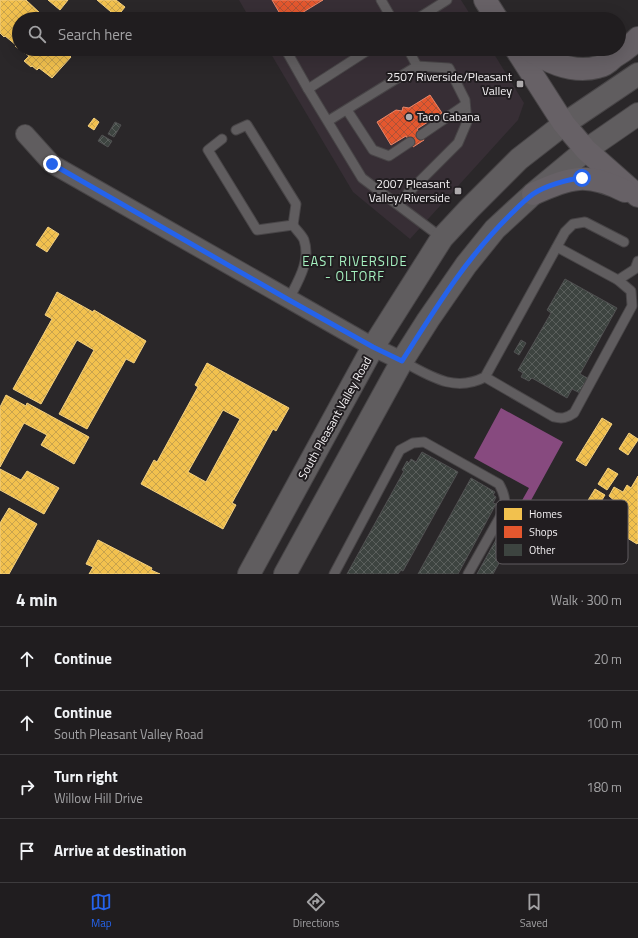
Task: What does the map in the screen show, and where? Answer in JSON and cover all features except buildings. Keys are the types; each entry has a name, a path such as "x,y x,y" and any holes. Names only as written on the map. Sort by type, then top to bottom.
{"main road":[{"path":"485,0 493,12"},
{"path":"626,49 638,38"},
{"path":"520,56 564,124 586,150 638,196"},
{"path":"538,56 562,67 586,68 600,67 616,56"},
{"name":"South Pleasant Valley Road","path":"249,574 373,347 442,238 469,208 519,159 564,124 638,74"},
{"path":"285,574 402,361 466,265 495,229 533,194 586,150 638,114"},
{"path":"533,194 561,182 582,178 613,185 638,196"}],"street":[{"path":"25,134 52,164 289,300 373,347 402,361"}],"lane":[{"path":"381,0 388,12"},
{"path":"428,12 447,0"},
{"path":"288,56 362,178 442,238"},
{"path":"308,89 359,56"},
{"path":"412,56 417,66"},
{"path":"328,121 417,66 449,68 465,100 467,122 458,143 397,204"},
{"path":"421,135 466,105"},
{"path":"347,110 373,150 389,156 410,142"},
{"path":"236,130 247,125 296,204 293,225 303,240 306,258 301,276 289,300"},
{"path":"222,139 208,150 257,230 293,225"},
{"path":"402,361 430,376 455,384 475,382 485,377 565,232 573,224 585,222 624,242"},
{"path":"485,377 554,417 561,419 569,417 574,413 632,306 631,291 618,280 557,247"},
{"path":"618,280 635,269 638,261"},
{"path":"334,574 400,450 413,443 424,442 499,484 504,493 505,500"},
{"path":"468,574 496,524"}],"shaded area":[{"path":"239,0 461,0 469,12 246,12"},
{"path":"272,56 495,56 524,103 518,120 410,239 353,192"},
{"path":"501,408 563,442 531,500 522,500 529,488 474,458"}],"place":[{"name":"2507 Riverside/Pleasant Valley","path":"520,84"},
{"name":"Taco Cabana","path":"409,117"},
{"name":"2007 Pleasant Valley/Riverside","path":"458,191"}],"district":[{"name":"EAST RIVERSIDE - OLTORF","path":"355,268"}],"route":[{"path":"52,164 289,300 373,347 402,361 466,265 495,229 533,194 561,182 582,178"}]}
